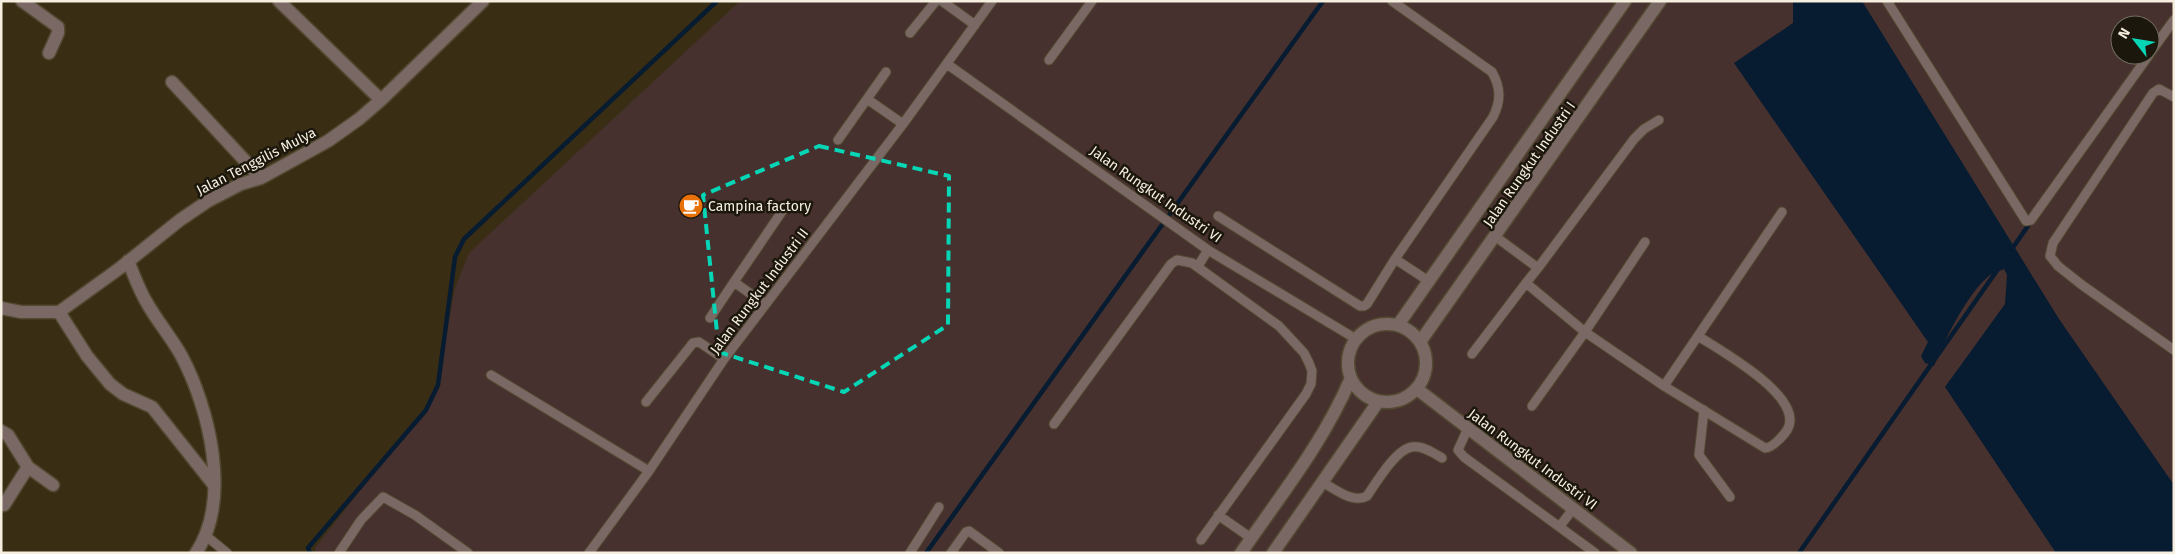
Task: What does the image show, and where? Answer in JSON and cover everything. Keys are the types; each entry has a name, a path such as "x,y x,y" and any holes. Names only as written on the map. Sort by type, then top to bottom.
{"street":[{"path":"22,1 58,26 58,33 49,53"},
{"path":"279,1 381,100"},
{"name":"Jalan Tenggilis Mulya","path":"58,312 208,201 241,184 261,178 328,141 359,119 483,1"},
{"name":"Jalan Rungkut Industri I","path":"1398,325 1430,282 1625,1"},
{"name":"Jalan Rungkut Industri I","path":"1420,342 1496,237 1660,1"},
{"path":"172,82 261,178"},
{"path":"128,261 146,302 180,354 190,374 204,414 212,449 214,485 205,535 196,553"},
{"path":"1,308 21,312 58,312 101,374 123,394 152,407 214,485"},
{"path":"1386,324 1398,325 1410,332 1420,342 1425,354 1426,366 1423,378 1417,389 1406,398 1392,403 1378,402 1366,398 1350,380 1347,366 1349,351 1356,338 1365,331 1375,326 1386,324"},
{"path":"1241,553 1333,418 1350,380"},
{"name":"Jalan Rungkut Industri VI","path":"1417,389 1627,552"},
{"path":"1273,553 1378,402"},
{"path":"1,431 8,435 28,467 53,485"},
{"path":"4,505 28,467"}],"lane":[{"path":"910,33 936,1"},
{"path":"942,1 974,25"},
{"name":"Jalan Rungkut Industri II","path":"589,553 649,471 724,359 903,124 992,1"},
{"path":"1049,60 1092,1"},
{"path":"1218,216 1360,306 1367,304 1395,259 1493,117 1500,97 1498,82 1492,72 1392,1"},
{"path":"1887,1 2026,221 2031,220 2141,65"},
{"path":"2160,39 2174,20"},
{"name":"Jalan Rungkut Industri VI","path":"947,64 1208,250 1356,338"},
{"path":"838,140 886,72"},
{"path":"2174,96 2159,89 2149,99 2053,243 2050,256 2058,266 2082,285 2174,350"},
{"path":"867,99 903,124"},
{"path":"1472,354 1634,139 1644,129 1659,120"},
{"path":"710,318 785,207"},
{"path":"1664,386 1782,212"},
{"path":"1496,237 1538,268"},
{"path":"1532,406 1585,332 1645,242"},
{"path":"1198,266 1208,250"},
{"path":"1054,424 1171,264 1177,260 1182,259 1198,266 1279,326 1304,353 1312,371 1311,384 1306,394 1200,540"},
{"path":"1395,259 1430,282"},
{"path":"734,282 765,304"},
{"path":"1526,284 1585,332 1664,386 1764,448 1774,444 1790,426 1791,418 1781,396 1756,375 1698,336"},
{"path":"646,402 687,348 693,343 699,342 724,359"},
{"path":"491,375 649,471"},
{"path":"1704,410 1699,455 1730,497"},
{"path":"1468,428 1458,450 1464,457 1595,553"},
{"path":"1322,482 1354,499 1361,500 1367,496 1401,452 1412,447 1422,448 1442,458"},
{"path":"339,553 362,520 379,498 383,496 415,515 468,553"},
{"path":"910,553 939,507"},
{"path":"1560,526 1573,509"},
{"path":"1218,514 1252,538"},
{"path":"951,553 966,532 969,532 999,553"},
{"path":"205,535 228,553"}],"highlighted area":[{"path":"819,146 949,176 948,325 844,392 719,352 703,195"}],"shaded area":[{"path":"740,1 2174,1 2174,553 316,553 315,548 435,395 455,288 469,253"}],"water":[{"path":"1793,1 1862,1 2059,319 2174,485 2174,553 2056,553 1945,387 2005,304 2007,275 2004,269 1990,275 1965,304 1934,366 1925,363 1921,356 1928,342 1734,63 1793,23"}],"waterway":[{"path":"310,553 308,548 426,410 438,385 455,257 464,239 717,1"},
{"path":"926,553 1323,1"},
{"path":"2012,249 2032,220"},
{"path":"1799,553 1998,269"}],"place":[{"name":"Campina factory","path":"691,206"}]}
